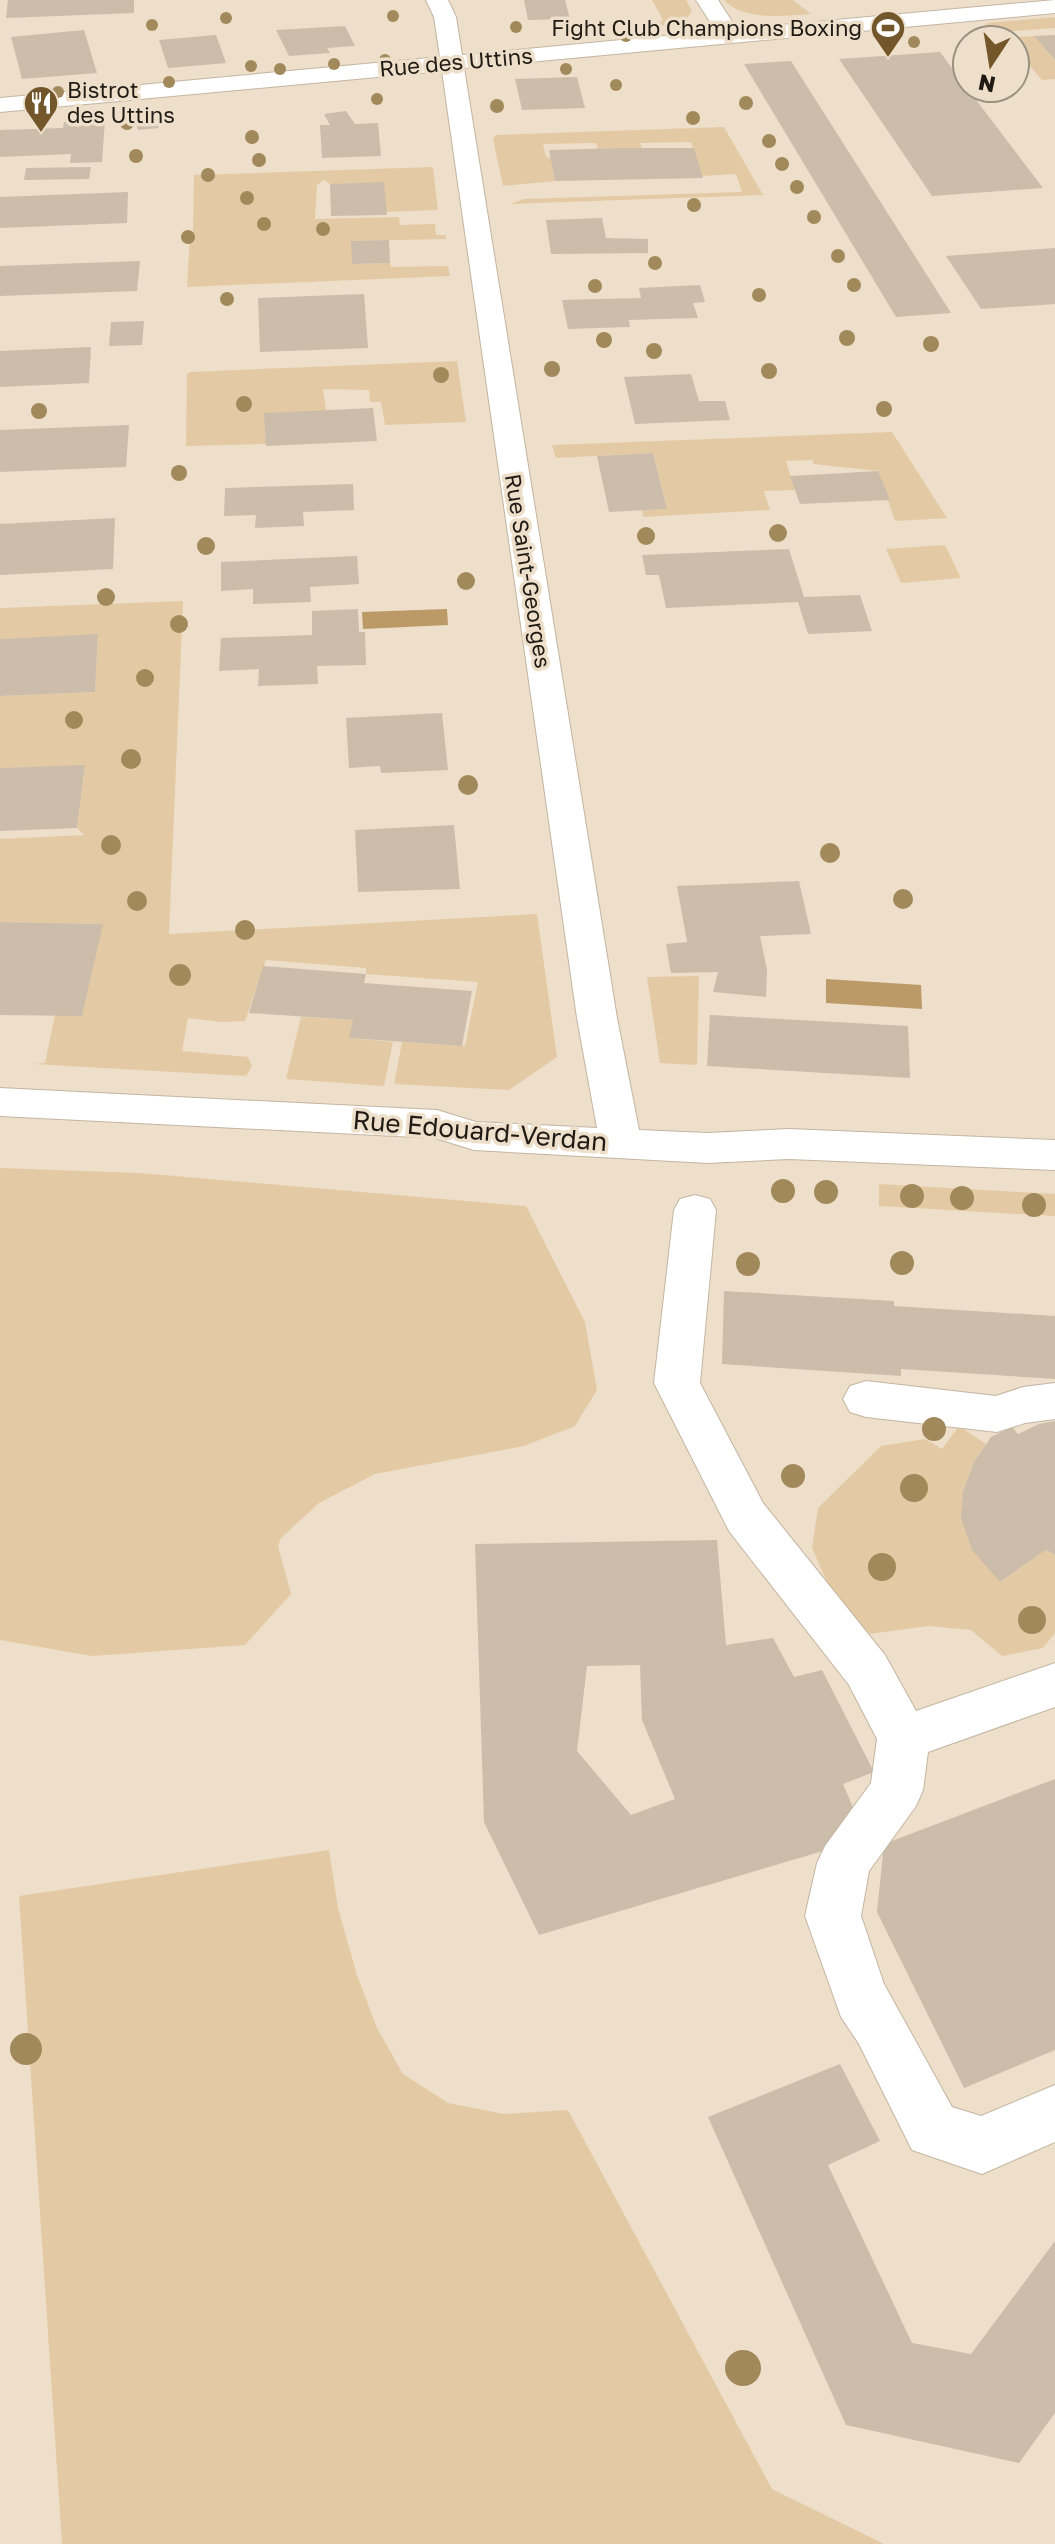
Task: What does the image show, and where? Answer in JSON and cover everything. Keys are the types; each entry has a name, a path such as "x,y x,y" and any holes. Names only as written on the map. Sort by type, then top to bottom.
{"street":[{"name":"Rue Saint-Georges","path":"437,0 445,17 597,1018 621,1143"},
{"path":"707,0 731,37"},
{"name":"Rue des Uttins","path":"0,105 731,37 828,21 1055,6"},
{"name":"Rue Edouard-Verdan","path":"0,1102 437,1124 474,1136 708,1148 789,1144 1055,1155"},
{"path":"695,1210 677,1383 746,1517 867,1670 903,1738 897,1790 844,1863 833,1916 861,1998 879,2025 933,2130 982,2145 1055,2113"},
{"path":"866,1399 997,1414 1023,1405 1055,1401"},
{"path":"903,1738 1055,1685"}],"shaded area":[{"path":"652,0 686,0 692,11 682,25 653,26 663,20"},
{"path":"724,0 793,0 811,14 753,14 732,7"},
{"path":"1055,17 1055,28 1031,30 1031,24 987,23"},
{"path":"1031,36 1055,60 1055,79 1042,80 1031,67"},
{"path":"724,127 763,195 510,204 524,199 742,192 736,174 702,176 691,142 640,143 642,148 598,149 596,143 543,144 546,157 551,158 555,181 503,186 493,139 496,135"},
{"path":"433,167 438,210 386,212 383,183 330,184 324,180 317,185 315,219 399,217 400,225 435,224 436,235 446,235 446,239 352,241 352,264 448,266 450,276 187,287 190,233 193,232 194,175"},
{"path":"457,361 466,422 385,425 381,402 370,402 369,390 323,389 326,410 266,444 186,446 187,374 190,372"},
{"path":"892,432 947,518 895,521 878,471 813,464 813,460 786,461 795,490 764,491 770,510 643,517 642,510 667,509 653,453 556,458 552,445"},
{"path":"945,545 961,578 901,583 886,549"},
{"path":"183,601 169,934 537,914 557,1057 509,1090 394,1084 402,1042 465,1046 478,982 366,974 366,968 266,960 245,1021 188,1018 182,1051 248,1057 252,1066 246,1076 33,1064 45,1063 55,1015 82,1015 102,924 0,922 0,839 84,835 77,828 85,766 0,768 0,696 95,692 98,635 0,639 0,608"},
{"path":"447,609 448,625 363,629 362,612"},
{"path":"699,976 697,1065 660,1063 647,977"},
{"path":"826,979 921,985 922,1009 826,1003"},
{"path":"301,1017 353,1020 350,1038 393,1042 384,1086 286,1079"},
{"path":"0,1168 140,1173 526,1206 585,1322 597,1390 575,1426 524,1446 375,1474 319,1503 281,1538 278,1546 291,1594 245,1645 92,1656 0,1640"},
{"path":"879,1184 1055,1194 1055,1216 879,1206"},
{"path":"959,1426 986,1444 974,1462 963,1491 1000,1582 1046,1550 1055,1555 1055,1633 1043,1648 1002,1656 971,1630 928,1626 870,1634 834,1598 812,1548 818,1508 881,1446 925,1439 942,1449"},
{"path":"329,1850 338,1908 357,1975 377,2028 403,2074 448,2103 504,2114 568,2110 772,2489 884,2544 62,2544 19,1896"}],"building":[{"path":"8,0 134,0 134,13 6,18"},
{"path":"524,0 565,0 570,19 528,20"},
{"path":"345,26 355,46 327,48 330,53 289,56 276,30"},
{"path":"84,30 97,73 22,79 11,37"},
{"path":"216,35 226,63 168,68 159,40"},
{"path":"1055,35 1055,60 1034,36"},
{"path":"940,52 951,67 951,104 979,104 1043,188 932,196 839,59"},
{"path":"791,61 951,313 896,317 744,64"},
{"path":"577,77 585,108 522,110 515,79"},
{"path":"152,108 159,128 138,130 132,110"},
{"path":"346,111 355,124 378,123 381,156 322,158 320,125 330,125 324,114"},
{"path":"105,120 102,162 70,163 71,154 0,157 0,130 63,128 64,122"},
{"path":"694,148 703,178 555,181 549,150"},
{"path":"91,167 89,179 24,180 26,168"},
{"path":"384,182 387,215 331,216 330,184"},
{"path":"128,192 127,223 0,228 0,197"},
{"path":"602,218 606,238 648,239 648,253 551,254 546,220"},
{"path":"389,240 390,263 352,264 351,241"},
{"path":"1055,248 1055,304 981,309 946,256"},
{"path":"140,261 137,291 0,296 0,266"},
{"path":"700,285 705,302 693,303 698,318 629,320 630,327 568,329 562,300 641,298 639,288"},
{"path":"364,294 368,348 260,352 258,298"},
{"path":"144,321 142,345 109,346 111,322"},
{"path":"91,347 89,383 0,387 0,351"},
{"path":"691,374 699,401 725,401 730,420 635,424 624,377"},
{"path":"373,408 377,441 266,446 264,413"},
{"path":"129,425 126,467 0,472 0,430"},
{"path":"653,453 667,509 609,512 597,456"},
{"path":"878,471 890,500 800,504 790,476"},
{"path":"353,484 354,510 303,512 304,526 255,528 256,515 224,516 225,488"},
{"path":"115,518 113,569 0,575 0,524"},
{"path":"789,549 804,597 860,595 872,631 808,634 798,602 666,608 659,575 646,575 642,555"},
{"path":"357,556 359,584 310,587 311,602 253,604 253,589 221,591 221,562"},
{"path":"358,609 359,632 365,632 366,665 317,666 318,684 258,686 259,669 219,671 221,638 312,635 312,611"},
{"path":"98,634 95,692 0,696 0,639"},
{"path":"442,713 448,770 381,773 380,766 349,768 346,718"},
{"path":"85,765 77,828 0,831 0,768"},
{"path":"454,825 460,889 358,892 355,830"},
{"path":"799,881 811,934 760,936 767,970 766,997 713,992 718,972 671,973 666,944 687,942 677,886"},
{"path":"0,922 103,924 82,1016 0,1015"},
{"path":"263,966 366,974 364,983 472,991 462,1046 349,1038 353,1020 249,1013"},
{"path":"710,1015 908,1026 910,1078 707,1066"},
{"path":"724,1291 894,1301 894,1306 1055,1316 1055,1379 901,1369 901,1376 722,1364"},
{"path":"1055,1421 1055,1555 1046,1550 1000,1582 972,1550 961,1518 963,1491 974,1462 991,1437 1012,1427 1018,1434 1039,1424"},
{"path":"717,1540 726,1645 773,1638 794,1677 822,1670 874,1772 843,1784 858,1819 833,1848 539,1935 484,1822 475,1544","holes":["640,1665 642,1720 675,1799 631,1815 577,1751 587,1666"]},
{"path":"1055,1779 1055,2050 964,2088 877,1912 884,1844"},
{"path":"840,2064 880,2141 828,2165 912,2343 971,2354 1055,2241 1055,2413 1019,2463 846,2425 708,2117"}],"place":[{"name":"Fight Club Champions Boxing","path":"888,59"},
{"name":"Bistrot des Uttins","path":"41,134"}]}
